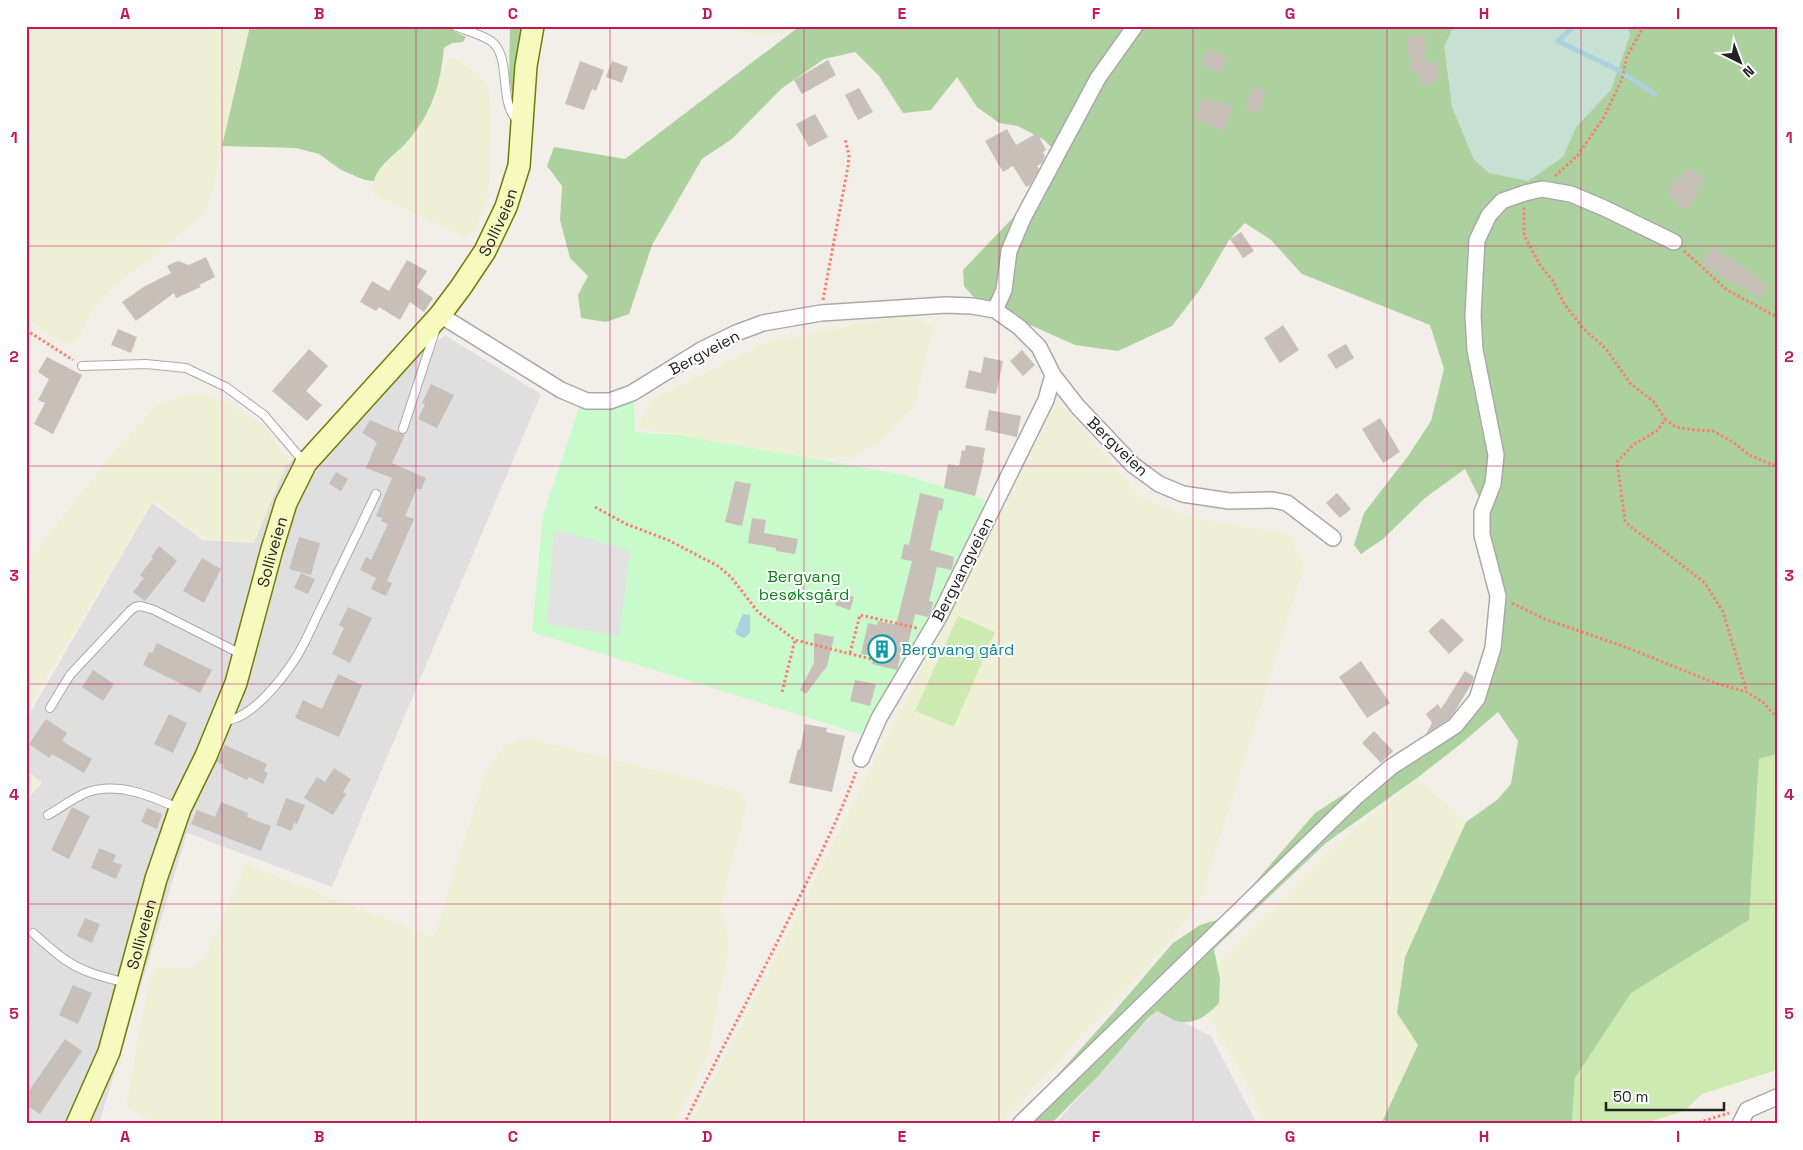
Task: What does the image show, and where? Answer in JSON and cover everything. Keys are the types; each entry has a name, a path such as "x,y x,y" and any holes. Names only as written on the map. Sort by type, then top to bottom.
{"street":[{"name":"Solliveien","path":"77,1124 108,1052 156,879 180,809 206,756 236,683 286,504 306,464 440,315 485,251 506,207 519,166 526,66 533,26"},
{"path":"995,310 1004,290 1009,250 1023,218 1098,78 1135,26"},
{"path":"1020,1124 1358,796 1392,767 1455,726 1477,700 1493,648 1498,596 1482,535 1482,512 1493,484 1496,455 1475,350 1473,314 1477,240 1488,215 1502,201 1542,189 1571,194 1674,242"},
{"name":"Bergveien","path":"440,315 562,390 587,401 610,401 632,393 703,349 763,322 821,313 946,305 972,306 995,310 1039,346 1053,375 1078,407 1132,465 1159,484 1182,494 1229,501 1273,500 1287,504 1333,538"},
{"name":"Bergvangveien","path":"861,759 879,718 939,617 1046,400 1053,375"},
{"path":"1740,1124 1747,1110 1777,1097"}],"lane":[{"path":"455,26 481,36 497,47 510,108 514,118 522,125"},
{"path":"403,429 440,315"},
{"path":"82,366 146,364 186,368 226,387 264,415 306,464"},
{"path":"220,721 230,721 239,718 249,711 266,696 298,655 376,494"},
{"path":"50,708 70,675 123,617 135,607 142,606 154,610 244,655"},
{"path":"48,815 87,792 115,788 148,795 180,809"},
{"path":"33,933 62,958 80,968 97,976 128,984"}],"path":[{"path":"1644,26 1627,56 1622,79 1604,117 1578,155 1524,209 1524,234 1540,265 1553,281 1563,302 1578,322 1606,349 1630,383 1654,402 1665,419 1676,427 1713,431 1733,442 1749,455 1773,465 1777,464"},
{"path":"821,313 848,166 849,156 845,138"},
{"path":"1674,242 1727,290 1777,317"},
{"path":"26,330 82,366"},
{"path":"1665,419 1658,430 1633,445 1617,462 1625,521 1705,583 1724,612 1747,692"},
{"path":"595,507 626,524 668,540 718,566 731,577 758,612 795,640 871,659"},
{"path":"1498,596 1545,619 1628,648 1715,684 1747,692 1764,703 1777,718"},
{"path":"850,653 860,615 907,624 930,632"},
{"path":"782,692 795,640"},
{"path":"684,1124 830,835 842,810 861,759"},
{"path":"1694,1124 1727,1113 1747,1110"}],"shaded area":[{"path":"445,335 541,394 332,887 187,833 99,1124 26,1124 26,800 42,783 26,770 26,720 152,503 203,540 254,543 286,465"},
{"path":"554,530 630,551 619,636 547,624"},
{"path":"1157,1009 1211,1036 1257,1124 1055,1124"}],"green space":[{"path":"26,26 250,26 210,200 203,213 170,244 113,286 94,308 76,340 70,344 61,343 26,318"},
{"path":"250,26 449,26 466,37 463,42 452,43 444,48 437,88 428,110 415,132 387,160 379,170 374,181 365,180 341,170 319,154 296,148 222,146"},
{"path":"510,26 531,26 515,95 512,94 509,77"},
{"path":"725,26 800,26 793,31 767,35 742,33"},
{"path":"800,26 1777,26 1777,754 1759,759 1749,920 1631,993 1575,1078 1572,1124 1381,1124 1418,1045 1397,1013 1405,957 1466,822 1497,800 1511,784 1518,741 1498,712 1417,778 1326,843 1214,949 1220,979 1219,1003 1212,1010 1203,1017 1188,1022 1179,1022 1157,1011 1148,1018 1099,1075 1051,1124 1011,1124 1026,1110 1112,1014 1173,943 1200,925 1217,920 1244,895 1315,813 1454,723 1472,699 1498,616 1491,546 1479,497 1465,469 1425,498 1383,539 1361,554 1354,545 1364,513 1408,456 1431,421 1444,369 1430,325 1302,274 1271,240 1245,223 1229,240 1201,288 1172,326 1118,351 1075,345 978,302 964,286 963,270 1026,204 1062,158 1044,140 1018,126 999,123 977,107 957,77 931,110 903,113 879,76 855,52 824,59 781,89 732,139 702,159 652,245 629,314 606,322 581,318 578,295 588,276 570,258 560,220 562,186 547,166 554,147 625,159"},
{"path":"1454,26 1628,26 1630,35 1611,90 1577,126 1563,157 1528,181 1489,173 1474,160 1452,107 1444,46"},
{"path":"453,58 475,72 488,87 491,111 490,178 486,200 475,231 464,236 374,195 371,188 376,174 382,166 405,144 428,112 435,99 442,68"},
{"path":"903,315 934,325 914,407 882,440 852,457 806,458 637,428 654,398 763,343"},
{"path":"192,393 226,402 262,425 291,463 286,465 254,543 205,539 153,501 26,712 26,564 103,465 156,405"},
{"name":"Bergvang besøksgård","path":"634,399 635,432 678,435 905,475 988,501 867,736 532,632 543,515 580,405"},
{"path":"1058,400 1141,498 1192,518 1289,534 1304,567 1201,899 1161,951 1000,1124 691,1124"},
{"path":"958,616 995,632 954,727 915,711"},
{"path":"527,738 737,791 747,803 720,909 730,939 708,1055 674,1124 157,1124 126,1106 149,980 159,966 190,969 204,959 246,864 434,938 485,773 504,746"},
{"path":"1777,754 1777,1070 1702,1094 1684,1111 1643,1124 1572,1124 1575,1078 1631,993 1749,920 1759,759"},
{"path":"26,773 39,784 26,798"},
{"path":"1417,778 1466,822 1405,957 1397,1013 1418,1045 1381,1124 1265,1124 1252,1093 1194,988 1330,850"}],"water":[{"path":"743,614 750,615 750,633 744,638 735,632"}],"building":[{"path":"1408,36 1426,37 1426,62 1438,64 1438,79 1435,79 1434,84 1420,84 1420,73 1410,73 1411,55 1407,55"},
{"path":"1208,49 1227,57 1221,73 1201,65"},
{"path":"828,60 836,75 802,94 794,80"},
{"path":"580,61 604,70 596,91 592,89 584,110 565,104"},
{"path":"612,61 628,67 622,83 606,77"},
{"path":"1253,86 1266,91 1258,114 1245,109"},
{"path":"859,88 873,112 858,120 845,95"},
{"path":"1203,98 1213,103 1214,99 1233,107 1223,131 1194,119"},
{"path":"815,114 828,137 809,147 796,124"},
{"path":"1007,129 1016,145 1037,133 1046,150 1043,152 1045,156 1042,163 1037,166 1039,169 1030,185 1026,187 1013,166 1003,172 985,141"},
{"path":"1686,169 1704,177 1689,210 1675,204 1677,199 1668,195 1676,177 1681,179"},
{"path":"1241,232 1254,251 1243,258 1230,239"},
{"path":"1713,247 1748,270 1769,287 1760,299 1738,283 1737,286 1702,263"},
{"path":"206,257 215,277 199,285 201,287 176,298 174,293 136,321 122,302 145,286 171,273 167,266 178,261 189,265"},
{"path":"407,260 427,271 417,287 433,298 424,312 410,302 400,320 379,307 376,311 360,302 372,281 389,291"},
{"path":"1283,325 1299,350 1280,363 1264,338"},
{"path":"118,329 137,337 131,353 111,345"},
{"path":"1346,344 1354,358 1336,369 1327,355"},
{"path":"309,349 328,366 306,391 322,405 307,421 272,391"},
{"path":"1022,350 1035,365 1023,376 1010,361"},
{"path":"47,357 82,375 53,434 34,424 45,403 38,400 49,379 38,372"},
{"path":"984,357 1003,361 996,394 965,388 969,370 981,373"},
{"path":"431,384 454,395 437,428 418,419 425,404 422,403"},
{"path":"989,410 1021,416 1017,437 985,430"},
{"path":"1380,418 1400,452 1383,463 1362,429"},
{"path":"370,420 405,435 392,463 426,478 421,490 417,488 405,516 414,519 387,581 392,583 386,596 371,589 376,578 360,570 366,557 371,560 388,524 381,521 382,518 376,516 392,478 366,468 377,442 362,433"},
{"path":"966,445 985,448 975,496 944,488 948,464 959,466 962,450 965,451"},
{"path":"336,472 348,479 341,491 329,484"},
{"path":"735,481 751,484 742,526 725,522"},
{"path":"920,493 944,499 942,511 939,510 930,550 954,557 952,570 937,567 929,601 933,602 931,613 928,617 915,614 908,645 903,644 897,670 872,664 874,656 861,654 868,623 877,625 878,621 896,625 912,561 901,559 904,544 909,545"},
{"path":"1337,493 1351,509 1340,518 1326,503"},
{"path":"752,518 766,520 764,533 798,539 795,554 776,551 776,548 748,543"},
{"path":"299,537 320,543 311,575 289,569"},
{"path":"159,546 177,561 145,601 133,592 144,578 140,575 153,558 151,557"},
{"path":"202,558 221,569 204,603 183,591"},
{"path":"301,573 315,579 308,594 294,588"},
{"path":"839,592 854,597 850,610 835,605"},
{"path":"348,607 372,618 350,663 332,654 344,628 339,625"},
{"path":"1442,618 1464,640 1449,654 1428,631"},
{"path":"814,633 834,637 827,666 806,694 800,690 814,663"},
{"path":"157,643 212,670 200,693 143,665 149,652 152,653"},
{"path":"1361,661 1390,703 1367,718 1339,677"},
{"path":"93,670 114,684 103,701 82,687"},
{"path":"1465,671 1474,677 1455,711 1449,719 1426,734 1432,723 1426,714 1438,704 1441,709"},
{"path":"338,674 362,685 339,737 295,718 303,700 322,709"},
{"path":"855,680 876,684 870,706 850,701"},
{"path":"169,714 187,723 173,753 154,744"},
{"path":"46,719 67,733 62,741 92,759 84,773 52,754 49,758 29,744"},
{"path":"805,724 827,728 826,732 845,736 832,792 789,783 798,749 800,750"},
{"path":"1374,731 1393,751 1381,763 1362,743"},
{"path":"225,745 267,764 264,771 268,773 263,784 249,777 247,780 222,768 224,765 217,762"},
{"path":"334,768 351,779 343,792 346,794 333,815 304,798 317,777 325,782"},
{"path":"286,798 305,805 297,824 294,823 291,831 276,825"},
{"path":"221,802 248,813 247,817 271,826 261,851 191,824 197,810 215,817"},
{"path":"72,807 90,816 69,859 51,850"},
{"path":"147,808 162,814 157,829 141,822"},
{"path":"99,848 116,855 113,862 122,865 116,879 91,868"},
{"path":"85,918 100,924 92,943 77,936"},
{"path":"73,985 92,993 78,1024 59,1015"},
{"path":"65,1039 82,1051 40,1114 26,1105 26,1095"}],"waterway":[{"path":"1574,26 1558,41 1618,70 1655,94"}],"place":[{"name":"Bergvang gård","path":"882,649"}]}
